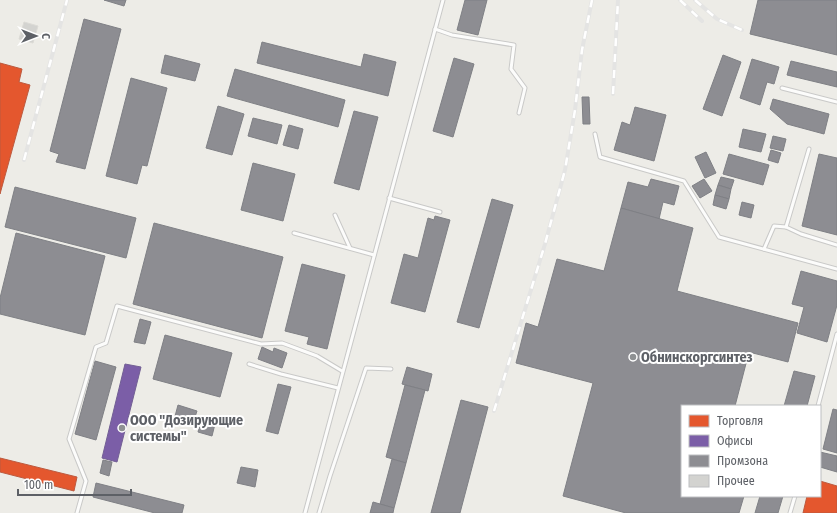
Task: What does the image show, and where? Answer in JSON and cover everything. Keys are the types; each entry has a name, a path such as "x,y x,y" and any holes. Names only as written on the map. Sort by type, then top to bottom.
{"lane":[{"path":"305,513 442,0"},
{"path":"435,29 452,35 514,45 511,69 525,88 519,113"},
{"path":"782,88 837,102"},
{"path":"596,134 600,157 684,180 719,237 837,269"},
{"path":"786,227 809,149"},
{"path":"389,198 440,212"},
{"path":"335,215 350,248"},
{"path":"764,249 774,226 786,227 801,234 837,245"},
{"path":"294,233 374,255"},
{"path":"77,513 86,481 69,439 96,347 106,343 117,306 261,344 282,343 317,356 342,371"},
{"path":"818,405 837,334"},
{"path":"249,364 281,374 338,388"},
{"path":"319,513 366,368 391,369"},
{"path":"790,513 795,497"}],"building: Торговля":[{"path":"0,63 22,69 19,82 30,85 0,194"},
{"path":"0,458 77,477 74,491 0,472"},
{"path":"821,481 837,486 837,513 803,513 807,497 821,497"}],"building: Офисы":[{"path":"125,364 141,367 117,462 102,458"}],"building: Промзона":[{"path":"104,0 126,0 124,6"},
{"path":"465,0 487,0 478,35 457,30"},
{"path":"758,0 837,0 837,55 750,34"},
{"path":"84,19 121,29 85,169 56,162 59,154 50,151"},
{"path":"262,42 361,67 364,54 396,62 388,96 257,63"},
{"path":"165,55 200,64 195,81 161,73"},
{"path":"723,55 741,62 722,116 703,109"},
{"path":"454,58 474,64 453,137 433,131"},
{"path":"752,59 779,67 774,84 767,82 760,105 740,98"},
{"path":"791,61 837,72 837,87 787,75"},
{"path":"235,69 345,100 338,127 227,96"},
{"path":"131,78 167,88 147,166 142,165 137,184 106,176"},
{"path":"582,97 589,97 590,124 583,124"},
{"path":"773,99 829,114 824,134 787,124 770,109"},
{"path":"218,106 244,114 232,155 206,148"},
{"path":"635,107 666,115 654,161 614,150 622,122 630,125"},
{"path":"354,111 378,117 359,190 334,183"},
{"path":"253,118 282,125 277,144 248,136"},
{"path":"289,125 303,129 298,149 283,145"},
{"path":"743,129 766,134 761,152 739,147"},
{"path":"773,136 786,139 783,151 770,148"},
{"path":"771,150 781,153 778,163 768,160"},
{"path":"706,152 716,173 705,178 695,157"},
{"path":"729,154 769,165 763,185 723,174"},
{"path":"819,154 837,158 837,235 802,226"},
{"path":"253,163 295,174 283,221 241,210"},
{"path":"721,177 734,180 731,189 718,185"},
{"path":"651,179 679,186 674,205 663,202 659,219 621,208 628,182 648,187"},
{"path":"704,179 712,191 700,198 692,186"},
{"path":"718,185 731,189 729,199 715,195"},
{"path":"15,187 136,218 126,258 5,227"},
{"path":"715,195 729,199 726,209 713,205"},
{"path":"492,199 513,205 479,328 457,322"},
{"path":"742,202 754,205 751,218 739,215"},
{"name":"Обнинскоргсинтез","path":"621,208 693,228 677,291 798,323 788,362 749,352 735,405 681,405 681,497 744,497 739,513 626,513 563,496 593,383 516,363 526,323 538,327 557,259 604,271"},
{"path":"435,216 450,220 425,312 391,303 404,254 418,258 428,218 434,220"},
{"path":"154,223 283,257 262,338 133,304"},
{"path":"16,233 105,256 85,335 0,314 0,298"},
{"path":"302,264 345,275 327,349 307,344 309,337 285,331"},
{"path":"801,271 837,281 837,305 827,342 797,333 804,307 792,304"},
{"path":"140,319 151,322 145,344 134,342"},
{"path":"165,335 232,353 220,397 153,379"},
{"path":"262,347 273,352 274,348 287,353 282,368 258,359"},
{"path":"95,361 116,367 96,440 75,434"},
{"path":"407,367 432,374 428,391 402,384"},
{"path":"794,371 815,376 807,405 784,405"},
{"path":"278,384 291,387 278,434 266,431"},
{"path":"405,385 425,390 406,463 386,457"},
{"path":"461,400 488,407 460,513 431,513"},
{"path":"178,405 197,411 192,426 174,420"},
{"path":"833,409 837,410 837,453 823,449"},
{"path":"202,416 216,420 212,436 198,432"},
{"path":"821,452 837,456 837,472 821,467"},
{"path":"392,459 406,463 394,508 380,504"},
{"path":"103,460 112,462 109,476 100,473"},
{"path":"241,467 258,470 255,487 237,483"},
{"path":"96,483 184,505 182,513 155,513 93,497"},
{"path":"760,497 783,497 778,513 755,513"},
{"path":"373,502 394,508 393,513 370,513"}],"building: Прочее":[{"path":"24,22 38,26 33,43 19,39"}],"railway":[{"path":"24,160 67,0"},
{"path":"494,411 545,244 565,170 575,110 582,50 592,0"},
{"path":"613,94 618,0"},
{"path":"680,0 702,21"},
{"path":"695,0 717,19 742,30"}],"place":[{"name":"Обнинскоргсинтез","path":"633,357"},
{"name":"ООО \"Дозирующие системы\"","path":"122,428"}]}
